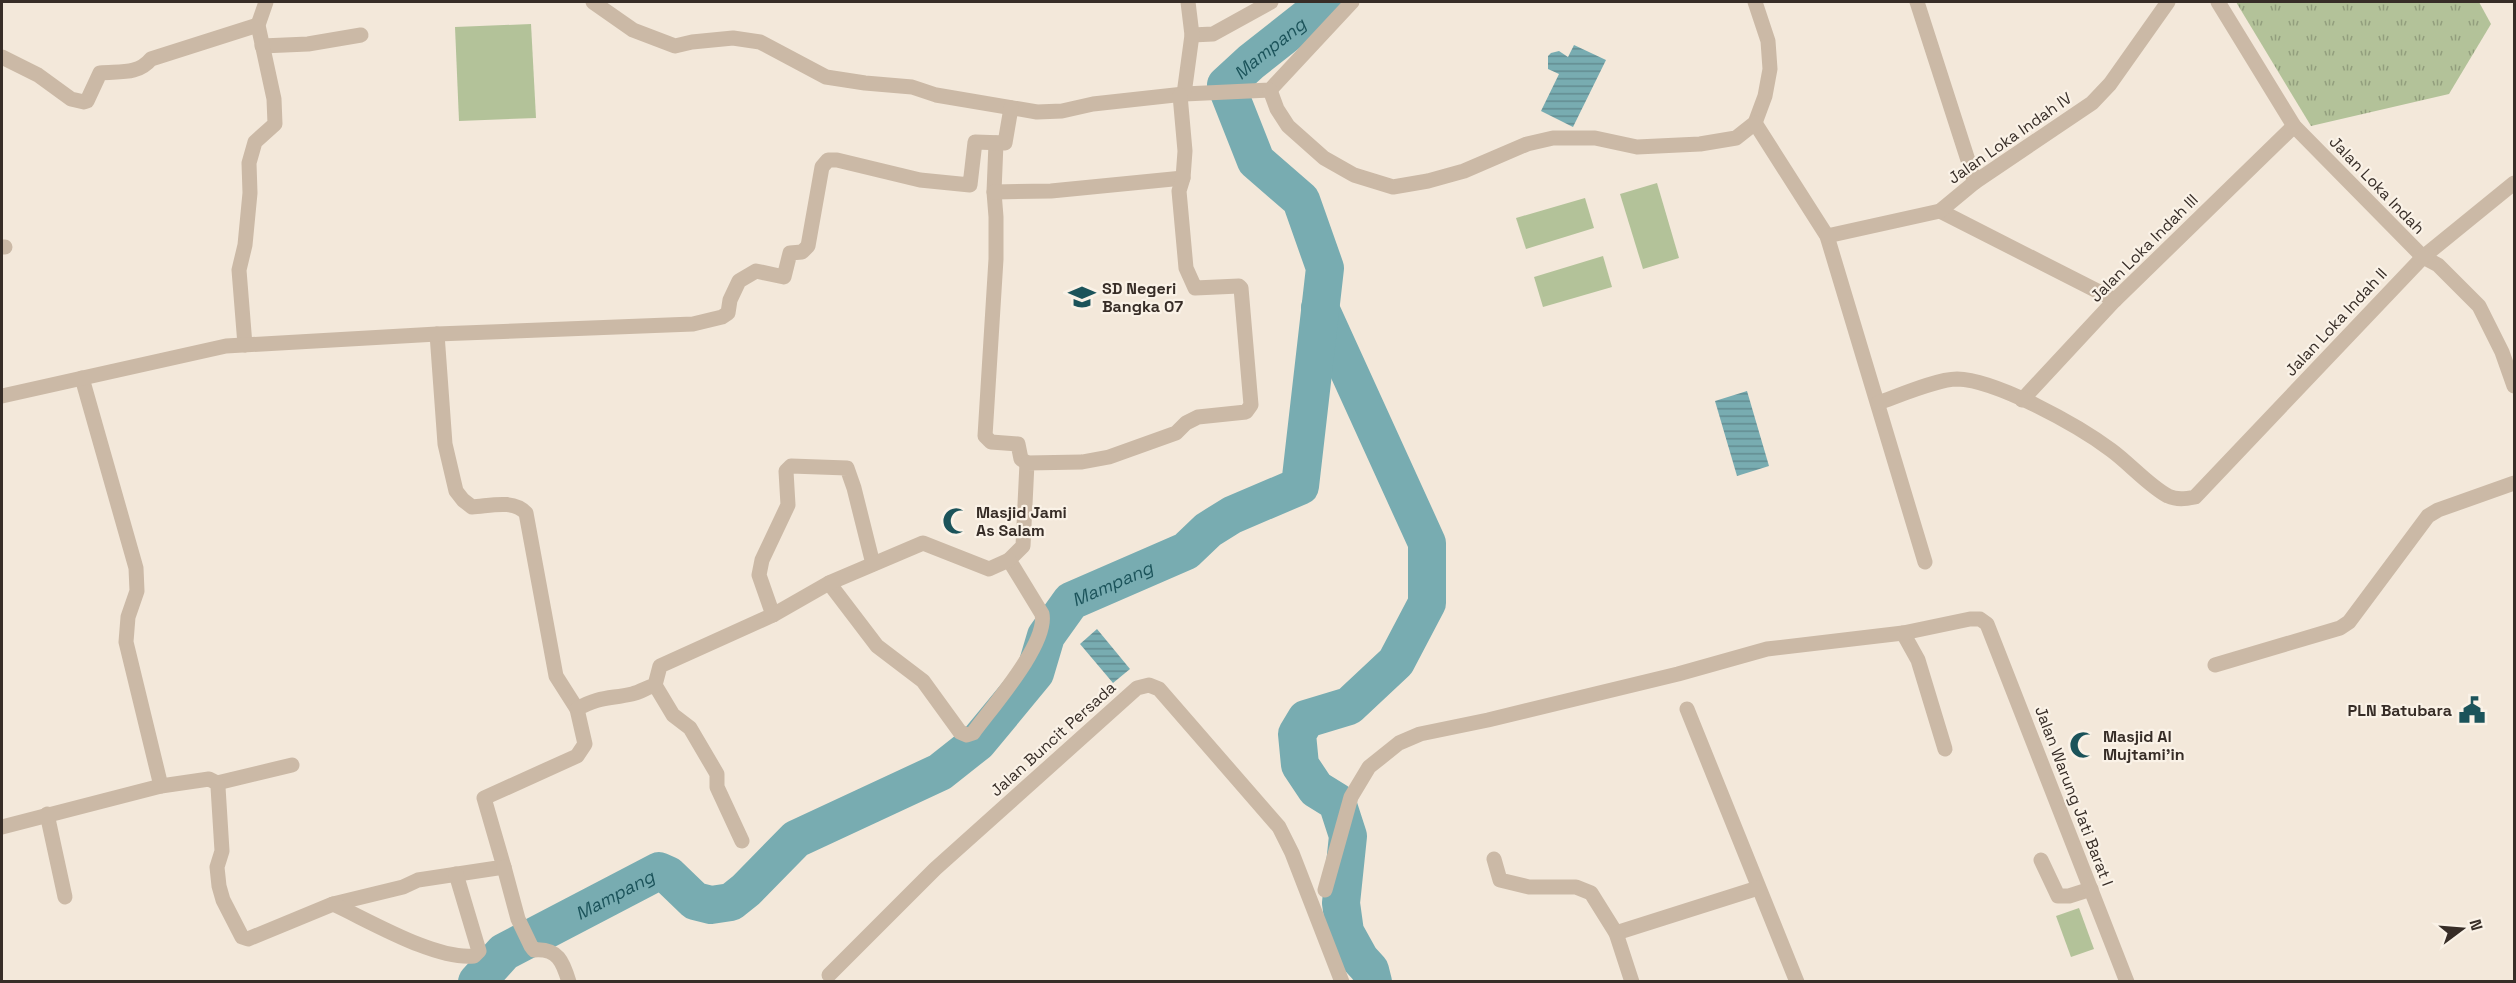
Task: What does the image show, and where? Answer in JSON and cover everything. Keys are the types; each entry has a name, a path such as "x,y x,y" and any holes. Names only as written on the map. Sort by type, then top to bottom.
{"street":[{"path":"245,345 238,270 245,245 250,193 249,163 255,142 276,124 274,99 258,25 266,2"},
{"path":"593,2 633,30 675,46 733,38 760,42 826,77 912,87 936,96 1037,112 1062,111 1093,104 1183,91 1204,93 1270,90 1352,2"},
{"path":"996,143 994,192 996,259 985,438 991,442 1018,444 1021,459 1027,463 1082,462 1109,457 1169,436 1198,417 1246,412 1251,405 1243,292 1239,286 1195,288 1186,268 1179,192 1183,178 1185,151 1183,91 1192,35 1188,2"},
{"path":"1192,35 1213,34 1271,2"},
{"path":"1270,90 1288,126 1324,158 1354,175 1393,187 1428,181 1464,171 1527,144 1553,138 1595,138 1637,147 1700,144 1736,138 1755,123 1765,96 1770,69 1768,41 1755,2"},
{"path":"1917,2 1975,182"},
{"name":"Jalan Loka Indah IV","path":"1827,236 1940,211 1975,182 2092,103 2110,84 2168,2"},
{"name":"Jalan Loka Indah","path":"2218,2 2294,126 2422,257 2438,265 2479,306 2502,352 2514,386"},
{"path":"2,57 38,75 71,99 84,102 87,101 100,73 131,72 144,67 151,59 258,25"},
{"path":"262,46 308,44 361,35"},
{"path":"2,396 226,346 437,334 693,324 722,317 728,313 730,300 739,282 756,271 784,277 790,253 802,252 808,246 822,167 828,160 920,180 970,185 975,142 1002,144 1007,139 1011,108"},
{"path":"1755,123 1827,236 1925,562"},
{"name":"Jalan Loka Indah III","path":"2022,400 2115,300 2294,126"},
{"path":"994,192 1051,191 1183,178"},
{"name":"Jalan Loka Indah II","path":"2022,400 2071,423 2110,449 2168,495 2181,500 2195,497 2422,257 2514,183"},
{"path":"1940,211 2115,300"},
{"path":"437,334 445,444 456,491 472,507 511,504 520,506 526,513 556,676 577,709 585,744 577,756 484,798 522,930 534,950 551,951 558,957 566,968 569,981"},
{"path":"82,378 136,568 137,591 128,617 126,642 161,786"},
{"path":"1878,403 1947,380 1958,379 2022,400"},
{"path":"742,841 717,787 717,774 690,728 673,715 655,685 660,666 773,615 830,583 923,543 989,569 1009,560 1023,546 1027,463"},
{"path":"773,615 759,575 762,560 788,506 786,471 791,466 847,468 873,564"},
{"path":"2215,665 2340,628 2349,622 2428,516 2438,510 2514,483"},
{"path":"830,583 877,646 922,681 960,732 967,735 973,733 1028,659 1044,621 1009,560"},
{"name":"Jalan Warung Jati Barat I","path":"1903,633 1970,619 1980,620 1987,624 2127,981"},
{"path":"1325,890 1351,797 1368,767 1399,743 1420,734 1667,677 1767,650 1903,633 1918,660 1946,749"},
{"path":"577,709 589,702 610,696 632,694 655,685"},
{"name":"Jalan Buncit Persada","path":"829,975 944,861 1137,688 1149,685 1159,688 1279,827 1292,853 1342,981"},
{"path":"1687,709 1797,981"},
{"path":"2,827 161,786 209,779 217,783 292,765"},
{"path":"217,783 222,851 217,867 219,886 223,900 242,937 248,939 333,904 394,890 417,880 504,867"},
{"path":"47,814 64,897"},
{"path":"1494,859 1500,880 1529,886 1576,887 1591,893 1616,933 1632,981"},
{"path":"2041,860 2058,896 2069,896 2091,889"},
{"path":"333,904 449,955 474,956 479,951 456,874"},
{"path":"1616,933 1758,888"}],"green space":[{"path":"2236,2 2479,2 2491,24 2449,94 2311,126"},
{"path":"531,24 536,118 459,121 455,27"},
{"path":"1657,183 1679,258 1643,269 1620,194"},
{"path":"1585,198 1594,228 1526,249 1516,218"},
{"path":"1603,256 1612,287 1543,307 1534,277"},
{"path":"2079,908 2094,949 2071,957 2056,916"}],"water":[{"path":"1574,45 1606,60 1573,127 1541,111 1559,74 1548,69 1548,56 1559,51 1568,57"},
{"path":"1747,391 1769,466 1737,476 1715,401"},
{"path":"1097,629 1130,669 1113,683 1080,644"}],"waterway":[{"name":"Mampang","path":"477,982 504,952 659,871 668,875 695,901 711,905 731,902 746,890 796,839 940,772 978,742 1035,673 1046,636 1071,601 1186,551 1208,530 1232,515 1300,486 1325,268 1301,200 1256,161 1226,85 1251,62 1327,2"},
{"path":"1320,308 1427,543 1427,603 1396,662 1349,706 1306,719 1297,734 1300,765 1316,789 1337,802 1348,836 1341,903 1345,932 1360,959 1370,970 1373,982"}],"place":[{"name":"SD Negeri Bangka 07","path":"1082,297"},
{"name":"Masjid Jami As Salam","path":"956,521"},
{"name":"PLN Batubara","path":"2472,710"},
{"name":"Masjid Al Mujtami'in","path":"2083,745"}]}
